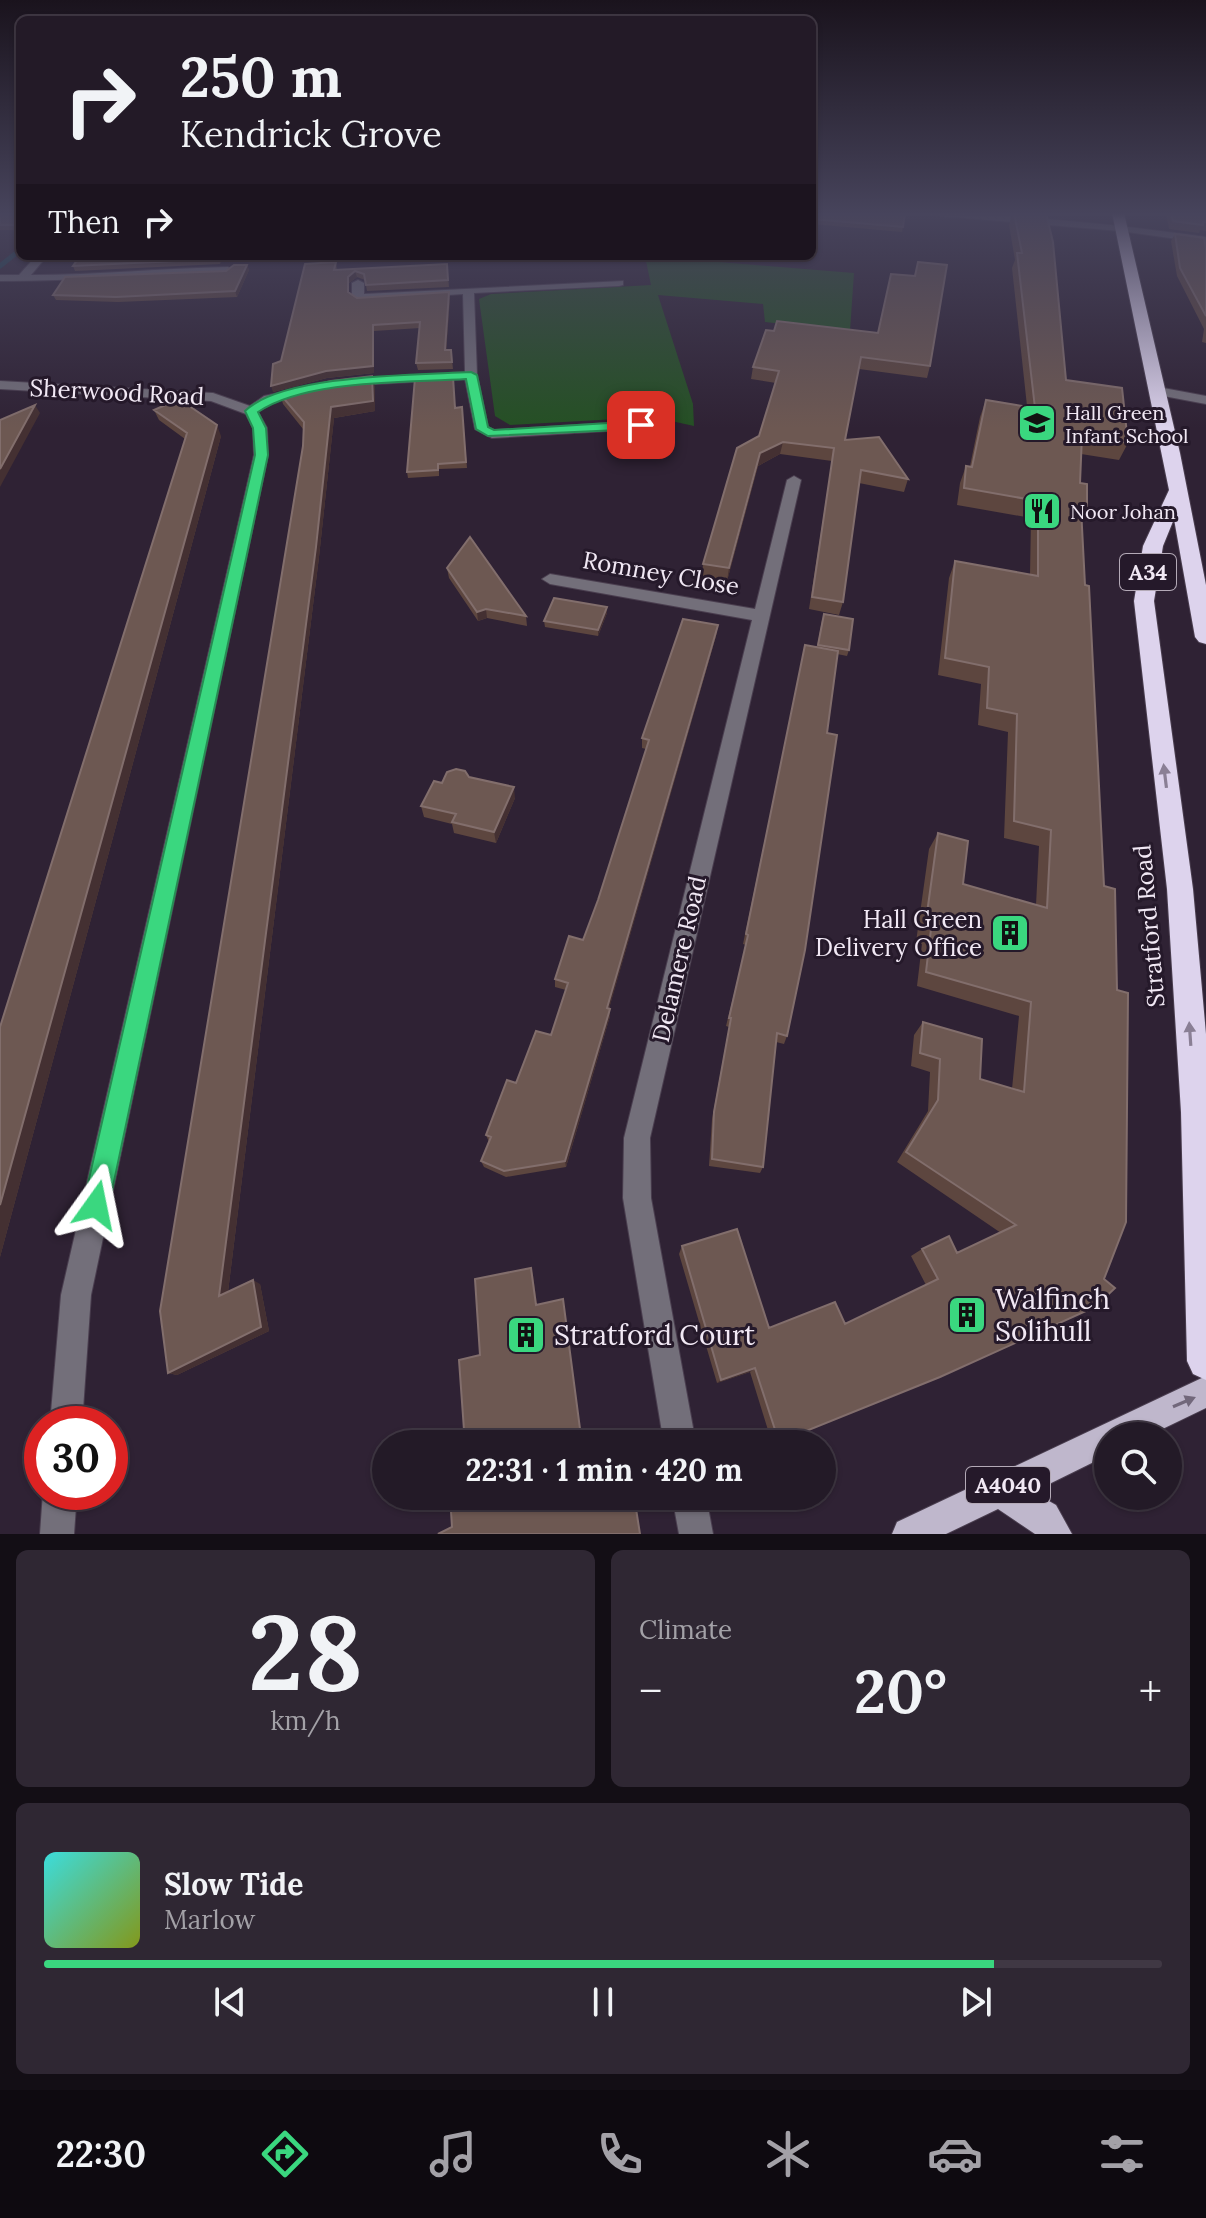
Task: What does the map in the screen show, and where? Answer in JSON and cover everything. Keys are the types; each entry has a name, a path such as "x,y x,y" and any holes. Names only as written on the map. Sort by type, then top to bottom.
{"highway":[{"name":"A34","path":"1134,285 1177,492 1200,566 1206,637"},
{"name":"Stratford Road","path":"1177,492 1162,522 1150,558 1144,601 1180,889 1201,1114 1206,1361"},
{"path":"1150,558 1200,566"}],"main road":[{"name":"A4040","path":"1142,1422 1206,1392"},
{"name":"A4040","path":"909,1534 1094,1445"},
{"path":"998,1490 1044,1517 1055,1534"}],"street":[{"path":"358,285 358,302 468,290 585,285"},
{"path":"468,290 471,375 482,429"},
{"path":"67,1406 76,1295 261,455 260,428 251,411 269,399 330,385 471,375"},
{"name":"Sherwood Road","path":"0,385 213,397 251,411"},
{"path":"1158,391 1206,400"},
{"path":"482,429 492,434 508,434 641,425"},
{"path":"466,436 482,429"},
{"name":"Delamere Road","path":"678,1430 637,1198 637,1138 794,480"},
{"name":"Romney Close","path":"550,579 763,616"},
{"path":"57,1534 59,1510"},
{"path":"692,1510 696,1534"}],"green space":[{"path":"651,285 853,285 850,331 765,322 763,304 658,295 693,404 694,426 653,417 510,425 495,416 479,299 491,294"}],"building":[{"path":"60,285 238,285 235,291 116,297 53,295"},
{"path":"300,285 348,285 348,292 357,298 449,292 445,350 451,350 452,362 416,363 420,322 373,325 373,366 326,371 271,386 273,364 281,361"},
{"path":"889,285 944,285 930,366 861,357 845,440 879,437 908,479 861,470 843,602 812,597 834,448 783,442 760,453 729,568 703,564 737,448 759,436 779,371 753,367 766,330 774,331 777,321 878,333"},
{"path":"1021,285 1057,285 1066,380 1122,388 1128,443 1082,435 1080,483 1087,484 1087,509 1081,508 1085,585 1089,586 1104,886 1115,889 1117,990 1128,993 1126,1222 1104,1279 1115,1288 1095,1307 940,1377 809,1430 775,1430 755,1368 721,1380 682,1246 737,1229 769,1328 835,1302 845,1324 938,1279 922,1249 949,1236 957,1253 1016,1225 906,1152 938,1100 940,1059 920,1053 923,1022 982,1039 980,1079 1024,1092 1031,1002 926,972 931,929 925,928 938,833 968,841 963,884 1047,908 1051,830 1014,821 1017,714 987,708 989,667 945,658 955,561 1038,576 1038,501 964,488 966,466 972,467 986,400 1035,408"},
{"path":"1189,285 1206,285 1206,316"},
{"path":"372,376 373,401 331,407 316,547 219,1296 253,1280 261,1327 168,1373 160,1311 303,446 304,422 280,394 331,381"},
{"path":"453,377 455,408 462,407 466,462 438,464 438,470 407,472 415,378"},
{"path":"179,399 217,425 0,1205 0,1027 187,433 154,410"},
{"path":"35,405 0,469 0,420"},
{"path":"470,537 526,616 486,609 477,612 447,568"},
{"path":"554,598 607,607 598,630 544,621"},
{"path":"824,614 853,619 849,650 818,645"},
{"path":"683,619 718,625 565,1161 504,1171 481,1161 491,1137 486,1135 507,1080 516,1083 536,1031 551,1035 568,983 555,979 569,936 583,940 598,900 649,740 642,738"},
{"path":"805,645 838,651 827,733 837,735 805,950 787,1036 777,1033 763,1167 712,1159 714,1112 729,1018"},
{"path":"456,769 465,771 469,777 514,787 494,832 452,822 456,814 421,806 434,781 442,783 447,772"},
{"name":"Stratford Court","path":"531,1268 536,1305 563,1299 580,1430 464,1430 459,1360 480,1355 475,1279"},
{"path":"451,1510 636,1510 640,1534 438,1534 452,1527"}],"place":[{"name":"Hall Green Infant School","path":"1037,423"},
{"name":"Noor Johan","path":"1042,511"},
{"name":"Hall Green Delivery Office","path":"1010,933"},
{"name":"Walfinch Solihull","path":"967,1315"},
{"name":"Stratford Court","path":"526,1335"}],"route":[{"path":"96,1205 261,455 260,428 251,411 269,399 336,384 471,375 482,429 492,434 641,425"}]}
